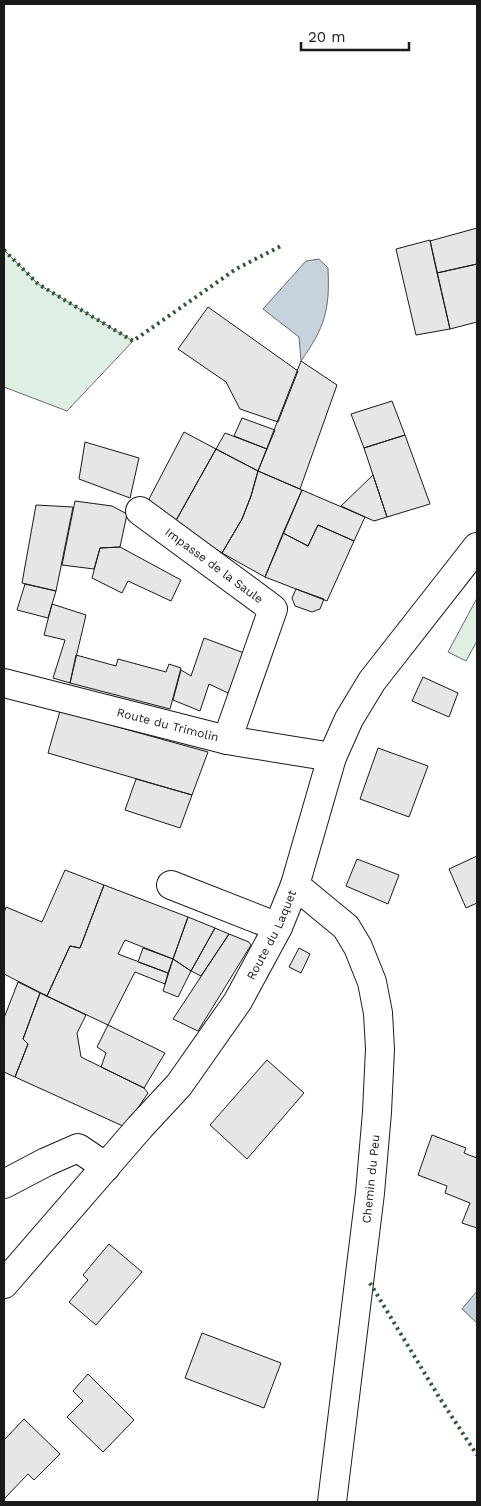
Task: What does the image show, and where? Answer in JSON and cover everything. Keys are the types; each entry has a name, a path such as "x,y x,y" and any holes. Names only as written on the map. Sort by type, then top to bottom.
{"street":[{"name":"Impasse de la Saule","path":"140,512 273,609 227,740"},
{"name":"Route du Laquet","path":"4,1284 140,1127 179,1085 238,1001 278,927 295,885 332,757 350,719 372,681 477,547"},
{"name":"Route du Trimolin","path":"4,683 227,740 332,757"},
{"path":"171,885 278,927"},
{"name":"Chemin du Peu","path":"295,885 346,927 358,946 372,982 379,1022 378,1112 372,1175 332,1502"},
{"path":"4,1184 78,1148 106,1168"}],"green space":[{"path":"4,250 38,284 133,341 67,411 4,387"},
{"path":"477,598 477,641 466,661 448,652"}],"shaded area":[{"path":"319,259 328,268 327,307 321,328 301,361 299,337 263,309 306,261"},
{"path":"477,1291 477,1323 462,1309"}],"building":[{"path":"477,228 477,264 437,273 430,241"},
{"path":"430,240 450,329 416,335 396,249"},
{"path":"477,264 477,322 450,329 437,273"},
{"path":"208,307 298,371 278,422 240,409 226,382 178,349"},
{"path":"301,361 337,385 300,489 258,471"},
{"path":"392,401 405,435 364,448 351,414"},
{"path":"242,418 275,430 267,449 234,436"},
{"path":"184,432 216,449 174,524 149,499"},
{"path":"225,433 267,449 258,471 216,449"},
{"path":"405,435 430,504 387,517 364,448"},
{"path":"85,442 139,458 130,498 79,479"},
{"path":"216,449 258,471 242,519 222,553 174,524"},
{"path":"258,471 302,490 265,577 222,553 242,519"},
{"path":"373,475 387,517 374,521 341,506"},
{"path":"302,490 365,517 354,541 318,525 308,546 283,533"},
{"path":"75,501 112,506 127,514 120,547 100,548 94,569 62,565"},
{"path":"36,505 73,507 56,591 22,583"},
{"path":"318,525 354,541 327,601 265,577 283,533 308,546"},
{"path":"120,547 181,580 171,601 128,581 122,593 92,578 100,548"},
{"path":"25,584 56,591 48,618 17,610"},
{"path":"296,589 324,599 320,609 312,612 295,606 292,598"},
{"path":"52,604 86,615 70,683 53,678 65,640 44,635"},
{"path":"204,638 244,653 230,694 209,684 200,711 173,700 181,670 191,676"},
{"path":"76,655 116,666 118,659 166,672 169,664 181,668 170,709 70,683"},
{"path":"423,677 458,693 449,717 412,701"},
{"path":"60,711 208,752 192,795 48,753"},
{"path":"378,748 428,766 409,817 360,799"},
{"path":"136,779 192,795 180,828 125,810"},
{"path":"477,856 477,903 466,908 449,869"},
{"path":"357,859 399,875 388,904 346,886"},
{"path":"65,870 104,885 80,948 70,946 47,996 4,974 4,913 6,907 42,922"},
{"path":"104,885 188,917 173,959 125,940 118,954 168,973 165,984 135,972 108,1025 47,996 70,946 80,948"},
{"path":"188,917 215,928 191,971 173,959"},
{"path":"215,928 229,934 201,976 191,971"},
{"path":"229,934 249,942 251,945 198,1031 173,1019"},
{"path":"143,948 173,959 168,973 138,962"},
{"path":"299,948 310,954 301,973 289,967"},
{"path":"173,959 191,971 178,997 163,991"},
{"path":"18,982 40,993 23,1039 28,1044 15,1077 4,1072 4,1018"},
{"path":"40,993 86,1015 77,1033 81,1057 144,1088 148,1093 125,1127 15,1077 28,1044 23,1039"},
{"path":"108,1025 165,1053 144,1088 101,1067 106,1053 97,1047"},
{"path":"267,1060 304,1093 247,1159 210,1125"},
{"path":"432,1135 466,1148 464,1153 477,1158 477,1228 462,1223 470,1203 445,1193 447,1186 418,1175"},
{"path":"109,1244 142,1272 96,1325 69,1302 88,1280 83,1275"},
{"path":"202,1333 281,1363 264,1408 185,1378"},
{"path":"88,1374 134,1420 103,1452 67,1417 83,1401 73,1391"},
{"path":"24,1419 60,1454 34,1480 28,1474 4,1499 4,1440"}],"hedge":[{"path":"4,250 38,284 133,341 236,269 283,245"},
{"path":"370,1283 439,1397 477,1455"}]}
